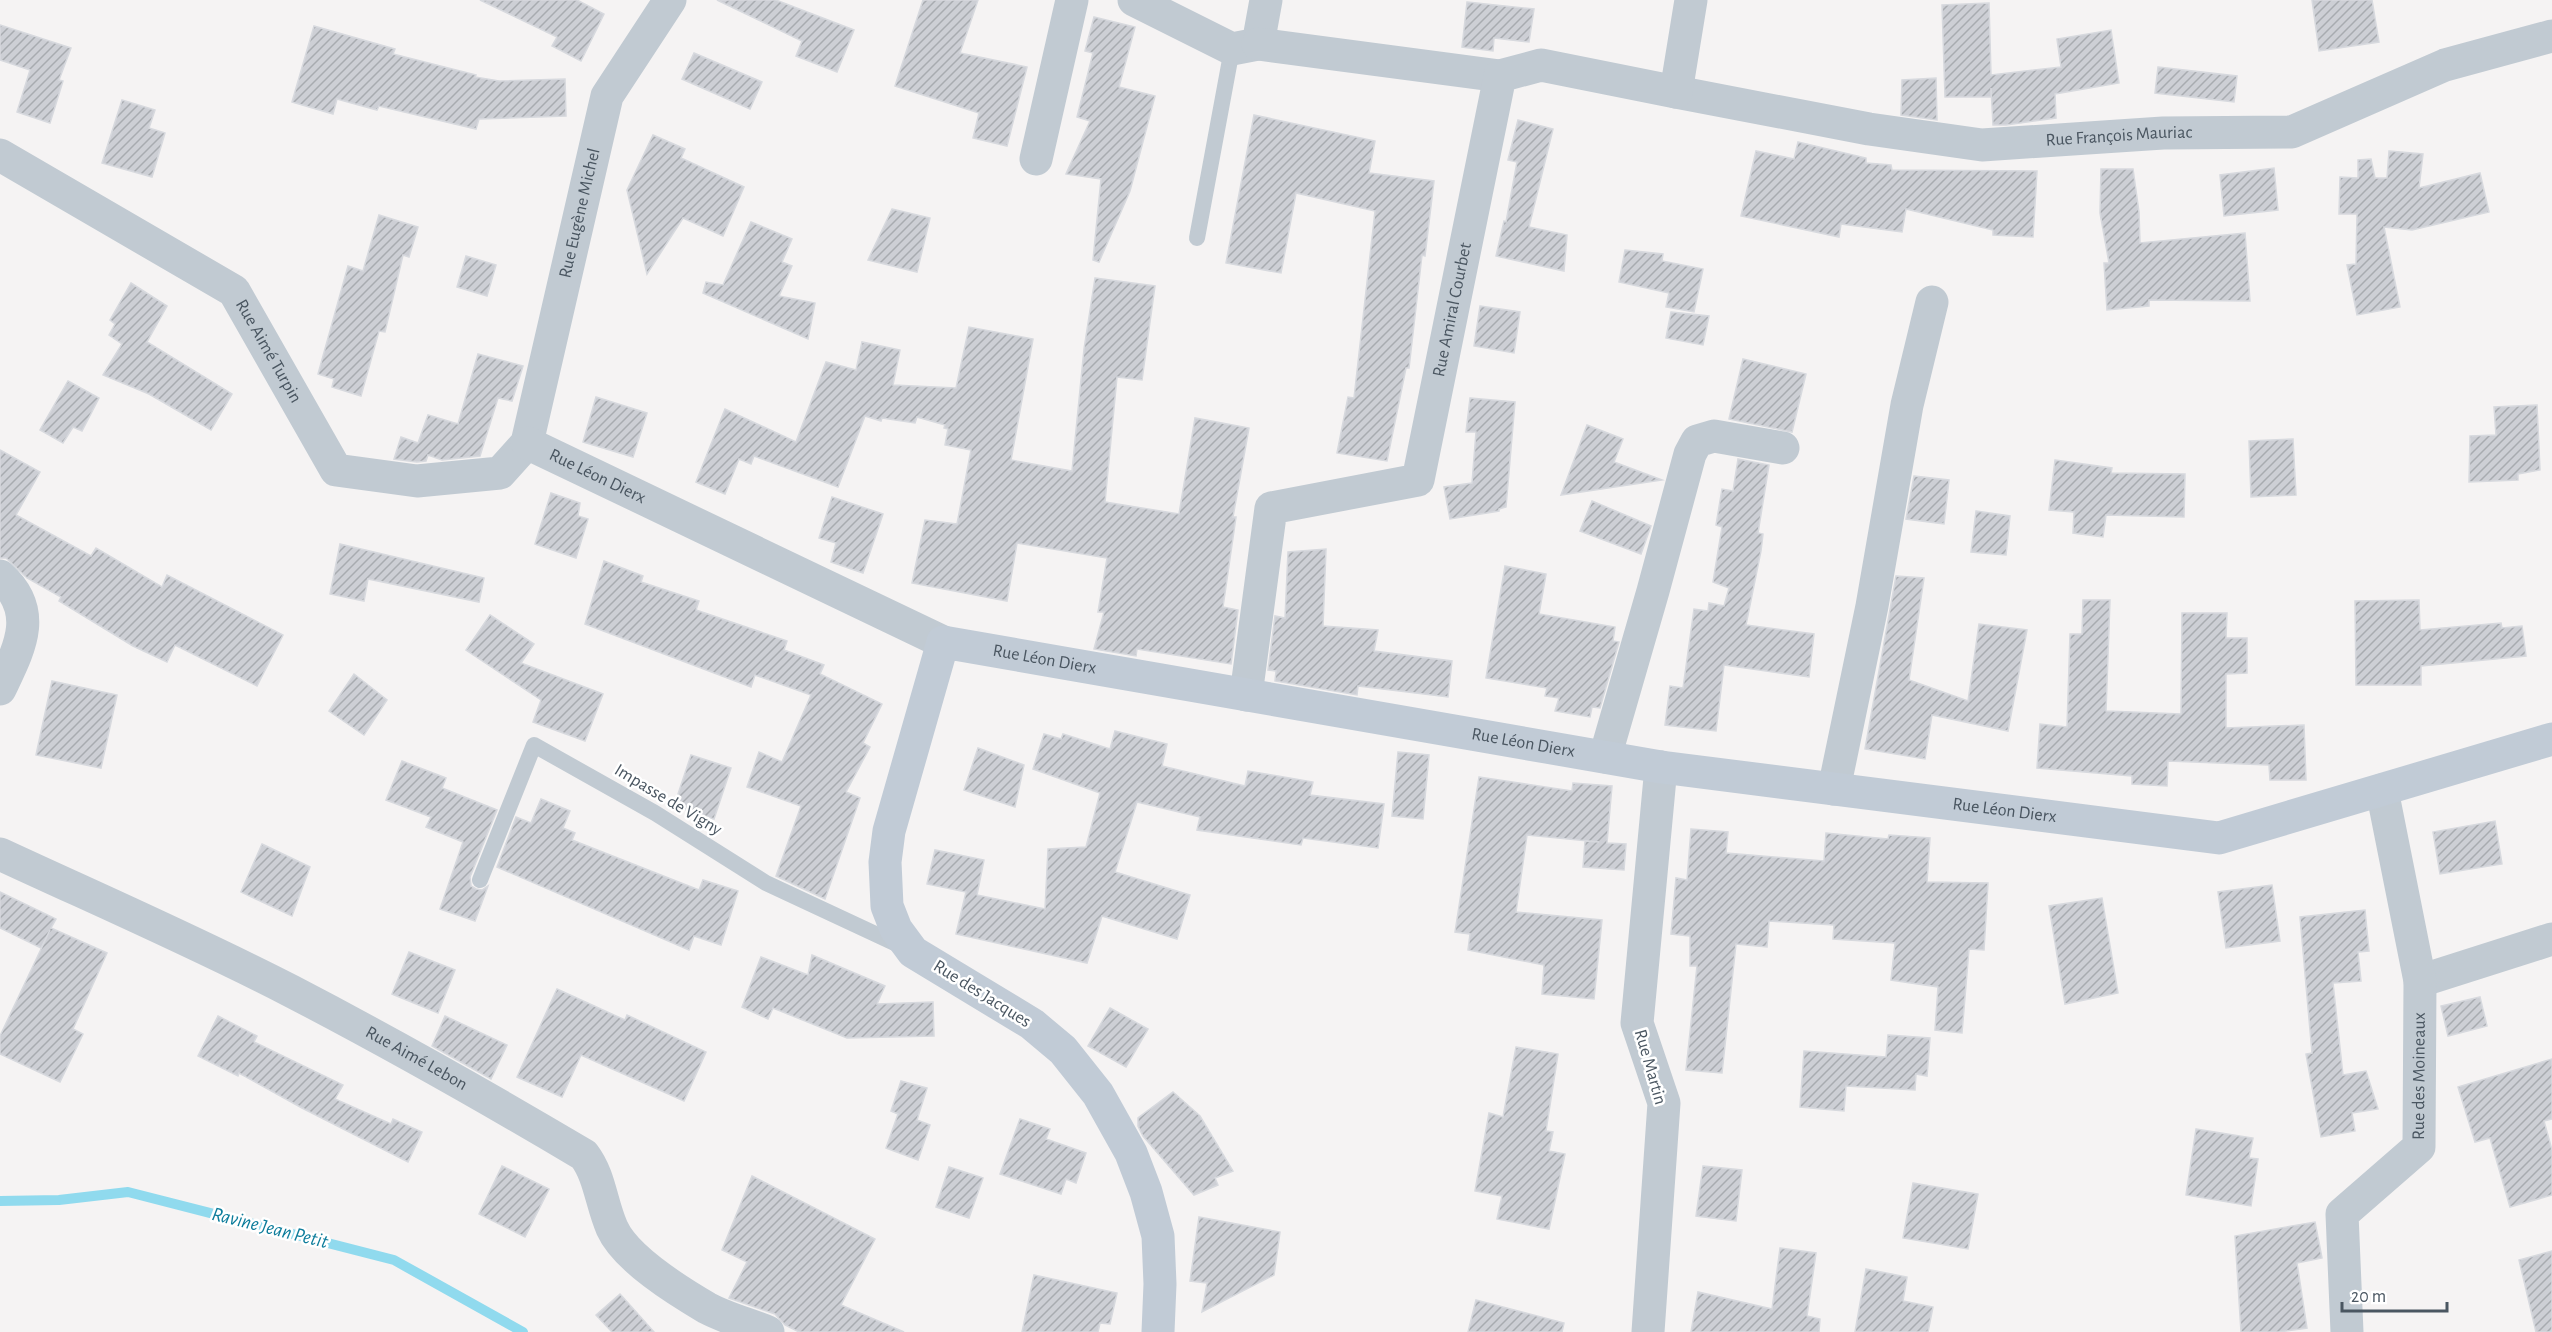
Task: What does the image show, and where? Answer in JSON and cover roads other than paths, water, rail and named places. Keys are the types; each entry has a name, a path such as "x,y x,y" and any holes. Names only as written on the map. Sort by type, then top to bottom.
{"street":[{"name":"Rue Eugène Michel","path":"527,442 607,96 670,0"},
{"path":"1036,159 1072,0"},
{"path":"1134,0 1245,46 1500,76 1541,65 1676,92 1691,0"},
{"path":"1245,46 1266,0"},
{"name":"Rue François Mauriac","path":"1676,92 1869,129 1982,145 2163,133 2292,132 2445,65 2552,36"},
{"name":"Rue Amiral Courbet","path":"1246,695 1271,508 1418,480 1500,76"},
{"name":"Rue Aimé Turpin","path":"0,155 234,291 336,470 417,482 500,472 527,442"},
{"path":"1834,789 1872,606 1907,405 1932,302"},
{"path":"1605,757 1690,454 1697,441 1714,436 1783,448"},
{"name":"Rue Léon Dierx","path":"527,442 943,642 1661,767 2219,838 2552,739"},
{"path":"0,576 15,594 23,613 24,628 20,648 0,689"},
{"name":"Rue des Jacques","path":"943,642 889,831 885,862 887,906 896,929 913,952 1032,1024 1064,1050 1098,1094 1131,1153 1146,1192 1158,1236 1160,1284 1158,1332"},
{"name":"Rue Martin","path":"1648,1332 1664,1103 1637,1023 1661,767"},
{"name":"Rue des Moineaux","path":"2347,1332 2342,1215 2419,1147 2420,981 2382,790"},
{"name":"Rue Aimé Lebon","path":"0,854 201,946 291,992 413,1057 584,1155 594,1168 613,1229 630,1252 660,1276 709,1309 768,1332"},
{"path":"2420,981 2552,939"}],"lane":[{"path":"1197,238 1245,46"},
{"name":"Impasse de Vigny","path":"480,880 534,745 655,813 766,883 913,952"}],"waterway":[{"name":"Ravine Jean Petit","path":"0,1201 59,1200 128,1192 394,1260 523,1332"}]}
